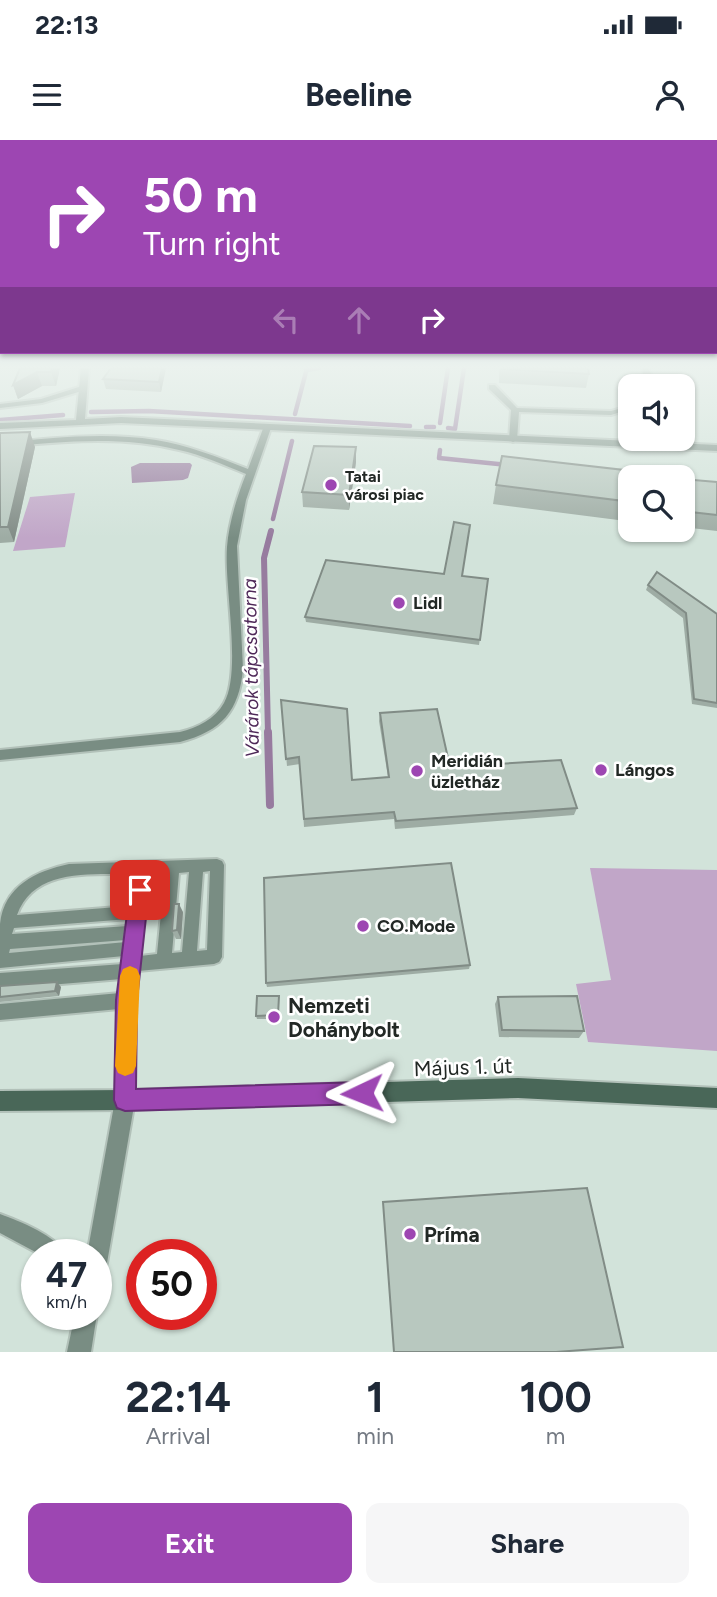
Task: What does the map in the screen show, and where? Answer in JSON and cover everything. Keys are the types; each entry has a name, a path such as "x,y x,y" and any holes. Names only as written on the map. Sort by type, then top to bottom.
{"main road":[{"name":"Május 1. út","path":"0,1101 125,1100 518,1088 717,1098"}],"street":[{"path":"0,426 23,425"},
{"path":"204,425 716,448"},
{"path":"100,1239 125,1100"},
{"path":"79,1352 83,1330"}],"lane":[{"path":"513,440 514,425"},
{"path":"0,755 180,737 201,731 224,712 236,686 232,547 240,494 251,473 267,428"},
{"path":"0,445 55,440 141,440 178,446 251,473"},
{"path":"4,942 133,954 164,961 214,957 217,865 51,872 32,882 13,906 4,942 0,960 133,954"},
{"path":"189,959 196,866"},
{"path":"125,1100 127,1000 142,867"},
{"path":"164,961 173,867"},
{"path":"9,922 137,912"},
{"path":"0,981 133,954"},
{"path":"0,1012 127,1000"},
{"path":"0,1223 33,1239"}],"shaded area":[{"path":"140,463 192,465 188,478 183,480 132,483 131,467"},
{"path":"75,493 65,547 13,551 30,497"},
{"path":"590,868 717,870 717,1051 588,1042 576,984 611,980"}],"building":[{"path":"30,432 8,527 0,527 0,433"},
{"name":"Tatai városi piac","path":"314,446 356,447 349,495 302,492"},
{"path":"502,456 618,469 618,500 496,485"},
{"path":"695,480 717,482 717,515 695,512"},
{"name":"Lidl","path":"454,522 470,525 462,576 488,579 480,640 305,617 326,560 444,574"},
{"path":"657,572 717,614 717,703 694,699 686,613 648,585"},
{"path":"281,700 347,709 352,780 389,777 380,713 437,709 450,767 561,760 577,808 396,821 394,812 304,819 299,757 286,759"},
{"name":"CO.Mode","path":"451,863 470,965 266,983 264,878"},
{"path":"174,904 179,904 177,930 172,931"},
{"path":"57,982 55,991 0,997 0,986"},
{"path":"257,996 279,996 278,1015 256,1016"},
{"path":"577,996 584,1031 502,1030 498,997"},
{"path":"587,1188 623,1347 556,1352 394,1352 383,1202"}],"waterway":[{"path":"385,425 410,426"},
{"path":"448,428 455,429 456,425"},
{"path":"426,427 434,427"},
{"name":"Várárok tápcsatorna","path":"273,519 292,441"},
{"path":"440,450 439,458 508,465"},
{"name":"Várárok tápcsatorna","path":"268,734 264,558 271,531"},
{"name":"Várárok tápcsatorna","path":"268,732 270,805"}],"slow traffic":[{"path":"125,1066 130,976"}],"place":[{"name":"Tatai városi piac","path":"331,485"},
{"name":"Lidl","path":"399,603"},
{"name":"Lángos","path":"601,770"},
{"name":"Meridián üzletház","path":"417,771"},
{"name":"CO.Mode","path":"363,926"},
{"name":"Nemzeti Dohánybolt","path":"274,1017"},
{"name":"Príma","path":"410,1234"}],"route":[{"path":"140,890 127,1000 125,1100 362,1093"}]}
